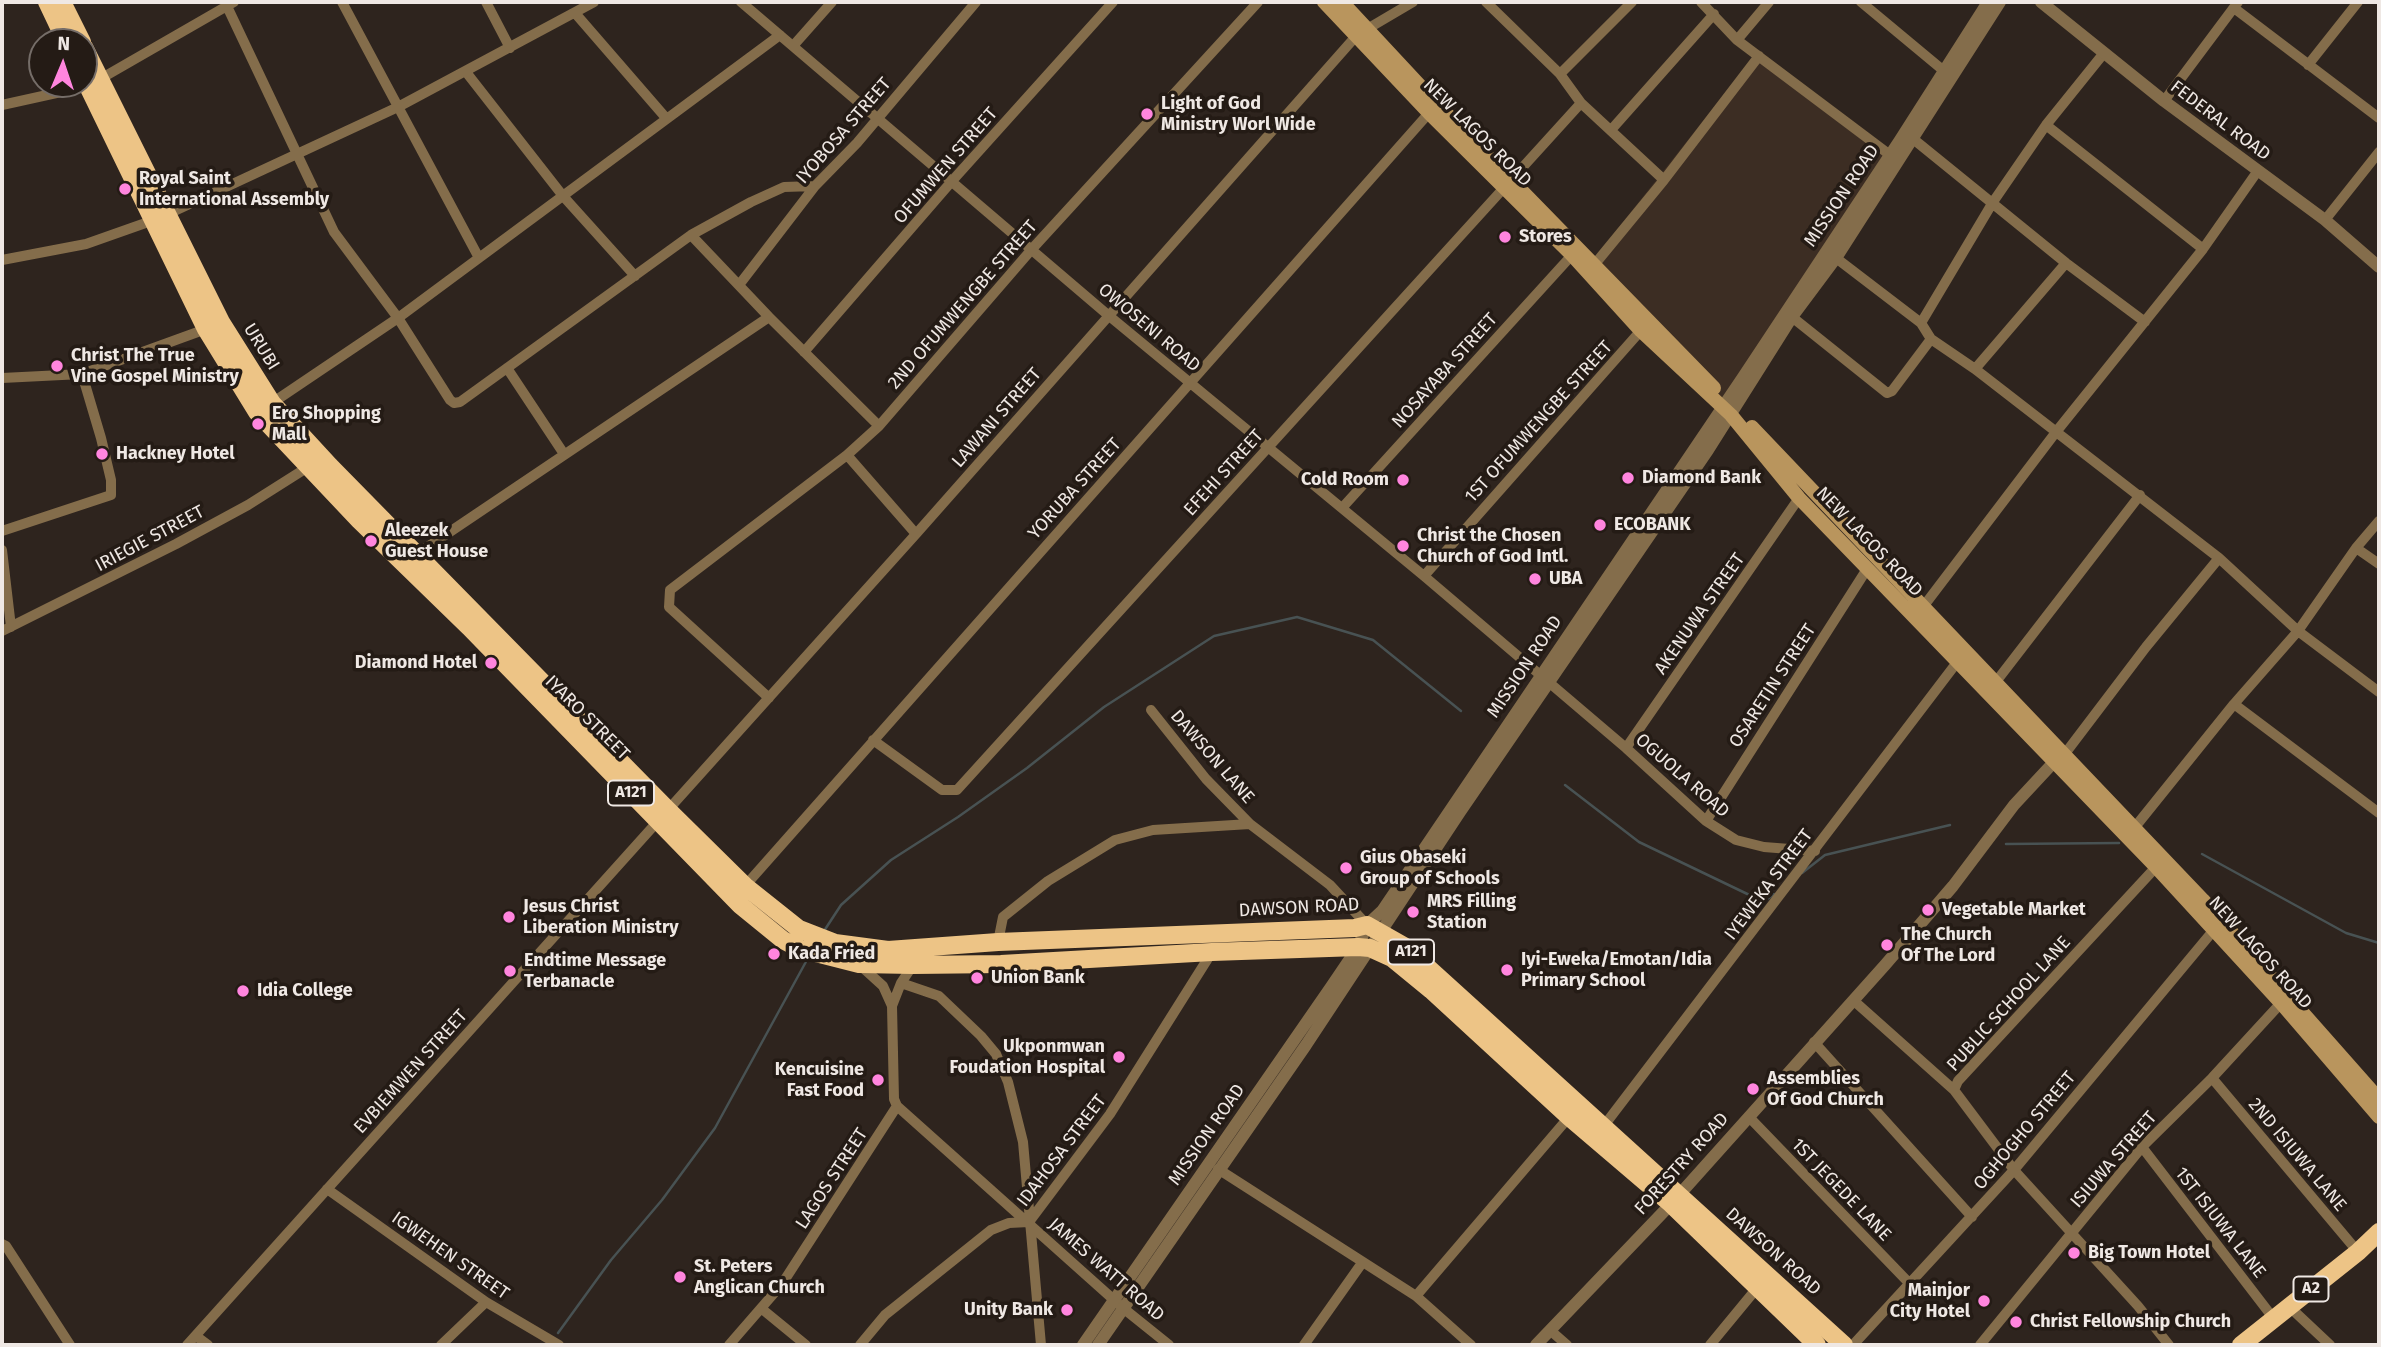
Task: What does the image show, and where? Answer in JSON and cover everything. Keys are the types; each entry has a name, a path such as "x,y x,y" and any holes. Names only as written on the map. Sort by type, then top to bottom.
{"highway":[{"path":"47,2 59,28"},
{"path":"62,2 75,28"},
{"name":"URUBI","path":"98,95 161,217 221,322 272,403 417,554 474,622"},
{"name":"URUBI","path":"161,217 206,329 257,412 359,520 474,622"},
{"name":"IYARO STREET","path":"474,622 662,815 740,905 783,940 804,942"},
{"name":"IYARO STREET","path":"662,815 776,912 804,942"},
{"name":"DAWSON ROAD","path":"804,942 888,950 998,942 1374,928 1402,944 1603,1127 1675,1199 1757,1288 1817,1345"},
{"name":"A121","path":"804,942 819,955 859,964 913,965 1001,964 1212,952 1364,947"},
{"name":"DAWSON ROAD","path":"1364,947 1392,958 1431,990 1569,1117 1675,1199 1844,1345"},
{"name":"A2","path":"2241,1345 2358,1252 2379,1231"},
{"name":"A2","path":"2258,1345 2379,1247"}],"main road":[{"name":"NEW LAGOS ROAD","path":"1324,2 1363,32 1572,255 1591,269"},
{"name":"NEW LAGOS ROAD","path":"1342,2 1429,113 1506,183 1923,607 1995,683 2059,758"},
{"name":"NEW LAGOS ROAD","path":"1728,408 1800,498 2130,833 2203,900 2379,1099"},
{"name":"NEW LAGOS ROAD","path":"2130,833 2156,867 2281,1003 2379,1117"}],"street":[{"path":"342,2 479,258"},
{"path":"486,2 510,48"},
{"path":"2,260 86,244 161,217 398,107 594,2"},
{"name":"OWOSENI ROAD","path":"741,2 1108,315 1424,576 1544,679"},
{"path":"793,46 832,2"},
{"name":"IYOBOSA STREET","path":"739,285 815,187 857,144 976,2"},
{"name":"OFUMWEN STREET","path":"804,352 1112,2"},
{"name":"2ND OFUMWENGBE STREET","path":"769,698 669,607 670,590 848,455 879,426 1032,249 1258,2"},
{"name":"LAWANI STREET","path":"662,815 1363,32 1413,2"},
{"path":"1486,2 1560,75 1581,103 1664,180"},
{"path":"1560,75 1632,2"},
{"path":"1702,2 1737,40 1891,155"},
{"path":"1737,40 1769,2"},
{"path":"1861,2 1944,71"},
{"name":"MISSION ROAD","path":"1728,408 1988,2"},
{"name":"MISSION ROAD","path":"1083,1345 1118,1303 1218,1169 1306,1045 1374,928 1728,408 1836,258 2000,2"},
{"name":"FEDERAL ROAD","path":"2041,2 2164,101 2325,220 2379,267"},
{"path":"2308,65 2358,2"},
{"path":"98,77 228,3 334,232 398,318 450,401 460,402 691,235 784,187 815,187"},
{"path":"2164,101 2236,5 2308,65 2379,118"},
{"path":"575,13 666,118"},
{"path":"1611,130 1714,14"},
{"path":"272,403 398,318 780,35"},
{"path":"1921,323 1993,202 2046,125 2104,53"},
{"path":"1591,269 1664,180 1759,56"},
{"path":"466,72 562,196 635,275"},
{"path":"2,105 28,98"},
{"name":"EFEHI STREET","path":"873,740 942,790 957,790 1581,103"},
{"name":"YORUBA STREET","path":"745,886 1429,113"},
{"path":"2046,125 2203,249"},
{"path":"1912,138 2066,263 2145,322"},
{"path":"2325,220 2379,152"},
{"path":"1923,607 2056,432 2203,249 2257,172"},
{"path":"691,235 879,426"},
{"name":"NOSAYABA STREET","path":"1342,508 1572,255"},
{"path":"1836,258 1921,323 1931,339 1975,369 2219,558 2298,631 2378,688"},
{"path":"1975,369 2066,263"},
{"path":"417,554 769,317"},
{"path":"1791,317 1887,393 1892,391 1931,339"},
{"name":"1ST OFUMWENGBE STREET","path":"1424,576 1645,326"},
{"path":"2,378 82,374 206,329"},
{"path":"507,368 564,454"},
{"path":"2,531 111,495 111,480 101,438 82,374"},
{"path":"848,455 916,534"},
{"name":"IRIEGIE STREET","path":"6,629 165,550 248,505 308,467"},
{"path":"1995,683 2140,495"},
{"name":"AKENUWA STREET","path":"1626,748 1800,498"},
{"path":"2130,833 2234,704 2298,631 2356,548 2379,521"},
{"path":"2356,548 2379,564"},
{"path":"2,550 6,629"},
{"path":"2059,758 2219,558"},
{"name":"OSARETIN STREET","path":"1706,821 1867,569"},
{"name":"IYEWEKA STREET","path":"1603,1127 1958,661"},
{"name":"OGUOLA ROAD","path":"1544,679 1626,748 1706,821 1736,840 1764,847 1815,851"},
{"path":"2234,704 2379,813"},
{"name":"DAWSON LANE","path":"1151,710 1206,779 1251,824 1330,885 1374,928"},
{"name":"FORESTRY ROAD","path":"1536,1345 1749,1117 1953,886 2014,805 2059,758"},
{"name":"EVBIEMWEN STREET","path":"187,1345 662,815"},
{"name":"DAWSON LANE","path":"998,942 1003,917 1048,881 1115,840 1153,830 1251,824"},
{"name":"PUBLIC SCHOOL LANE","path":"2156,867 1958,1082 1954,1090 2014,1170 2138,1306 2169,1345"},
{"name":"OGHOGHO STREET","path":"1853,1345 2014,1170 2213,931"},
{"name":"MISSION ROAD","path":"1098,1345 1118,1303 1364,947"},
{"name":"IDAHOSA STREET","path":"860,1345 885,1315 991,1230 1009,1223 1028,1222 1110,1114 1212,952"},
{"path":"859,964 883,986 892,1006"},
{"path":"897,1106 894,1099 892,1006 901,983 913,965"},
{"path":"901,983 939,996 981,1035 996,1054 1008,1082 1023,1142 1041,1345"},
{"path":"1853,1000 1954,1090"},
{"name":"ISIUWA STREET","path":"1980,1345 2141,1147 2212,1078 2281,1003"},
{"path":"1814,1042 1972,1217"},
{"name":"2ND ISIUWA LANE","path":"2212,1078 2358,1252"},
{"name":"JAMES WATT ROAD","path":"897,1106 1118,1303 1169,1345"},
{"name":"LAGOS STREET","path":"729,1345 782,1284 897,1106"},
{"path":"1416,1296 1569,1117"},
{"name":"1ST JEGEDE LANE","path":"1749,1117 1911,1285"},
{"name":"1ST ISIUWA LANE","path":"2141,1147 2274,1319"},
{"path":"1218,1169 1416,1296 1471,1345"},
{"name":"IGWEHEN STREET","path":"327,1189 486,1302 559,1345"},
{"path":"2,1244 6,1246 70,1345"},
{"path":"1304,1345 1362,1263"},
{"path":"1710,1345 1757,1288"},
{"path":"441,1345 486,1302"},
{"path":"762,1309 806,1345"},
{"path":"2296,1313 2330,1345"},
{"path":"1551,1331 1567,1345"},
{"path":"196,1336 208,1345"}],"shaded area":[{"path":"1759,50 1898,157 1728,407 1588,266"}],"waterway":[{"path":"824,931 841,905 891,860 1027,768 1104,707 1214,636 1297,617 1373,640 1461,711"},
{"path":"1565,785 1639,842 1764,902 1774,894"},
{"path":"1802,873 1825,855 1950,825"},
{"path":"2006,844 2119,843"},
{"path":"2202,854 2346,933 2379,943"},
{"path":"558,1333 611,1260 662,1200 715,1128 808,958"}],"place":[{"name":"Light of God Ministry Worl Wide","path":"1147,114"},
{"name":"Royal Saint International Assembly","path":"125,189"},
{"name":"Stores","path":"1505,237"},
{"name":"Christ The True Vine Gospel Ministry","path":"57,366"},
{"name":"Ero Shopping Mall","path":"258,424"},
{"name":"Hackney Hotel","path":"102,454"},
{"name":"Diamond Bank","path":"1628,478"},
{"name":"Cold Room","path":"1403,480"},
{"name":"ECOBANK","path":"1600,525"},
{"name":"Aleezek Guest House","path":"371,541"},
{"name":"Christ the Chosen Church of God Intl.","path":"1403,546"},
{"name":"UBA","path":"1535,579"},
{"name":"Diamond Hotel","path":"491,663"},
{"name":"Gius Obaseki Group of Schools","path":"1346,868"},
{"name":"Vegetable Market","path":"1928,910"},
{"name":"MRS Filling Station","path":"1413,912"},
{"name":"Jesus Christ Liberation Ministry","path":"509,917"},
{"name":"The Church Of The Lord","path":"1887,945"},
{"name":"Kada Fried","path":"774,954"},
{"name":"Iyi-Eweka/Emotan/Idia Primary School","path":"1507,970"},
{"name":"Endtime Message Terbanacle","path":"510,971"},
{"name":"Union Bank","path":"977,978"},
{"name":"Idia College","path":"243,991"},
{"name":"Ukponmwan Foudation Hospital","path":"1119,1057"},
{"name":"Kencuisine Fast Food","path":"878,1080"},
{"name":"Assemblies Of God Church","path":"1753,1089"},
{"name":"Big Town Hotel","path":"2074,1253"},
{"name":"St. Peters Anglican Church","path":"680,1277"},
{"name":"Mainjor City Hotel","path":"1984,1301"},
{"name":"Unity Bank","path":"1067,1310"},
{"name":"Christ Fellowship Church","path":"2016,1322"}]}
